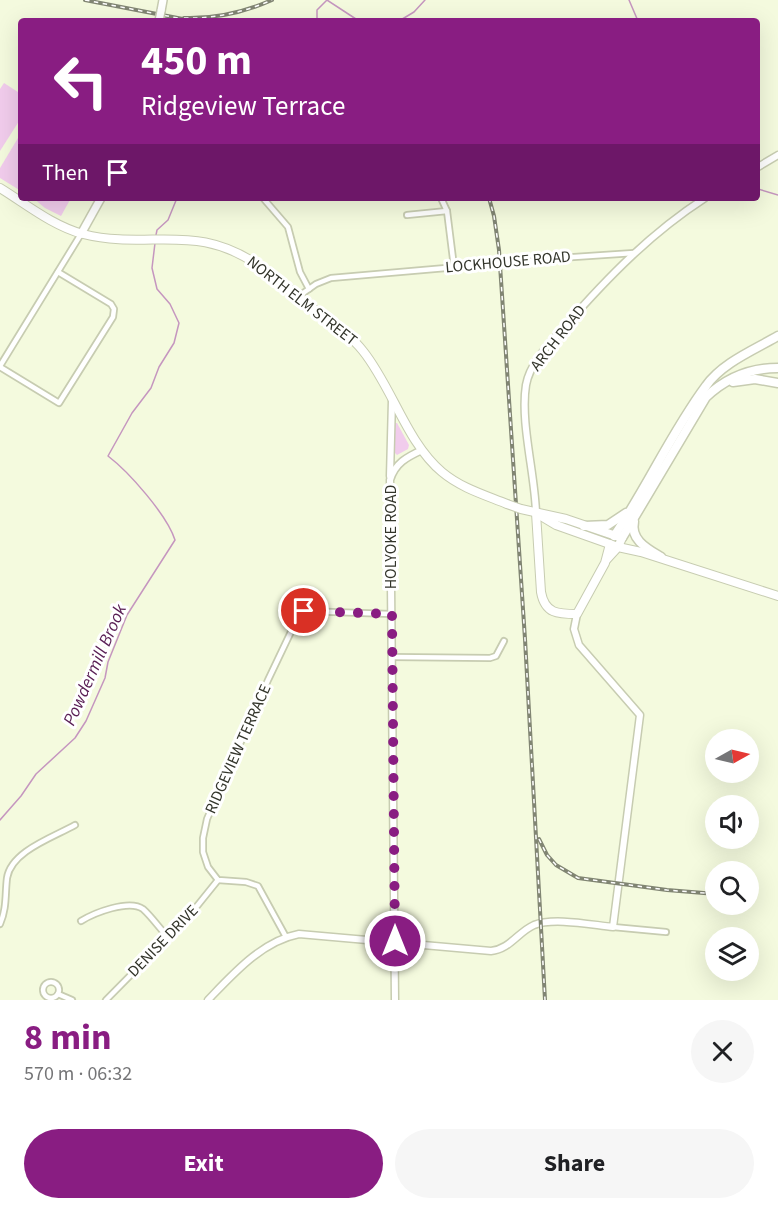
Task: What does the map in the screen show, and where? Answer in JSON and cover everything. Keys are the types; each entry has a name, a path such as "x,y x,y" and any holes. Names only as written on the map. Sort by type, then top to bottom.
{"highway":[{"path":"616,541 637,514 704,396 705,386 723,370 778,336"},
{"path":"616,541 681,421 729,374 742,368 778,362"},
{"path":"704,396 739,375 758,369 778,368"},
{"path":"704,396 744,380 762,379 778,383"},
{"path":"584,526 613,523 634,504"},
{"path":"637,514 633,527 636,537 643,546 661,557"}],"main road":[{"path":"160,18 163,0"},
{"name":"NORTH ELM STREET","path":"1,192 81,234 113,238 206,241 242,254 299,296 359,346 381,376 422,450 442,472 463,486 536,513"},
{"path":"81,234 99,201"},
{"path":"536,513 566,519 641,552 778,596"},
{"path":"536,513 556,525 616,541"},
{"path":"536,513 540,585 544,603 548,609 556,612 577,614 616,541"}],"street":[{"path":"760,166 778,155"},
{"path":"266,201 288,227 300,272 309,289"},
{"path":"442,201 447,211 454,267"},
{"path":"634,253 701,201"},
{"path":"407,215 447,211"},
{"path":"57,272 110,303 114,309 113,317 59,403 0,367 57,272 81,234"},
{"name":"LOCKHOUSE ROAD","path":"299,296 324,280 338,277 634,253"},
{"name":"ARCH ROAD","path":"536,513 525,405 528,378 536,362 563,328 614,271 634,253"},
{"path":"390,480 392,397"},
{"name":"HOLYOKE ROAD","path":"396,1000 390,480 392,472 400,462 422,450"},
{"name":"RIDGEVIEW TERRACE","path":"218,880 208,867 203,852 207,819 299,615 304,611 392,614"},
{"path":"577,614 575,635 579,645 640,715 613,927"},
{"path":"392,657 490,658 496,656 504,641"},
{"path":"0,924 7,899 9,868 21,854 75,825"},
{"path":"218,880 246,882 258,886 286,937"},
{"name":"DENISE DRIVE","path":"106,1000 198,906 218,880"},
{"path":"81,921 108,909 133,905 143,910 168,937"},
{"path":"208,1000 255,956 286,937 299,934 491,951 505,947 529,928 540,923 566,923 666,932"},
{"path":"58,994 72,1000"}],"shaded area":[{"path":"4,83 18,92 18,123 0,151 0,89"},
{"path":"18,138 18,189 0,178 0,168"},
{"path":"37,201 69,201 61,216"},
{"path":"395,423 409,445 408,449 397,455 395,453"}],"waterway":[{"name":"Powdermill Brook","path":"317,18 317,10 327,0 354,18"},
{"name":"Powdermill Brook","path":"404,18 414,12 425,0"},
{"path":"629,0 637,18"},
{"path":"760,190 778,195"},
{"name":"Powdermill Brook","path":"156,235 157,230 168,220 176,201"},
{"name":"Powdermill Brook","path":"0,820 36,774 75,738 86,721 105,678 108,662 127,615 175,540 164,519 146,495 108,456 132,413 151,388 159,367 174,343 179,323 170,304 157,289 152,268 155,243"}],"railway":[{"path":"85,0 178,18"},
{"path":"184,18 229,14 272,0"},
{"path":"490,201 499,250 525,639 545,1000"},
{"path":"539,839 547,855 556,865 578,878 705,893"}],"route":[{"path":"304,611 392,614 395,941"}]}
